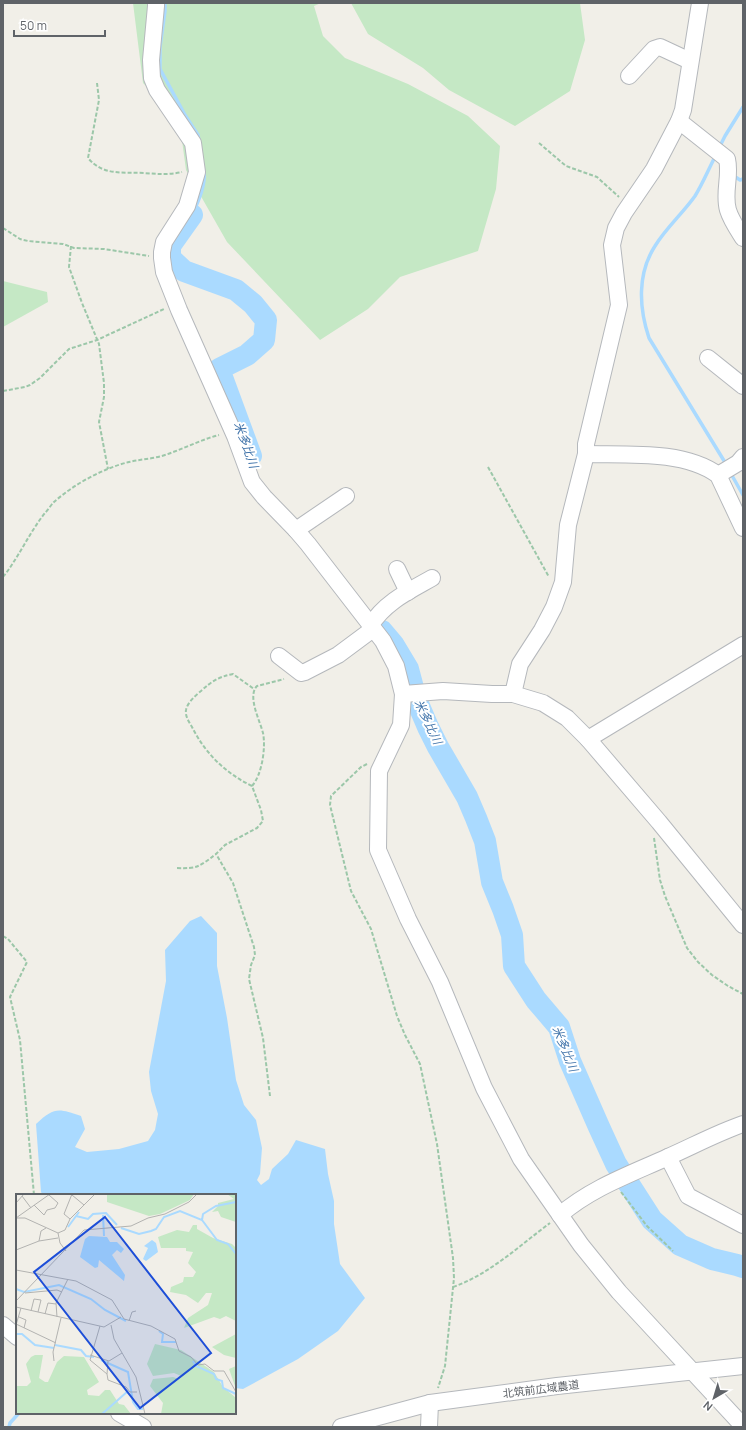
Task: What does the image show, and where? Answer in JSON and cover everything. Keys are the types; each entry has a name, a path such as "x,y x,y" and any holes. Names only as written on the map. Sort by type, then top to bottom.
{"street":[{"path":"156,3 151,60 152,78 157,90 193,143 197,172 187,206 164,242 162,252 164,272 176,303 233,432 252,482 264,497 296,530 383,641 396,666 403,694 401,725 379,771 378,850 408,918 440,982 484,1088 521,1159 581,1245 619,1292 743,1426"},
{"path":"513,694 520,664 542,630 554,607 563,582 568,525 586,454 586,444 620,304 612,245 616,228 654,169 679,121 683,110 700,3"},
{"path":"629,76 654,49 660,47 690,61"},
{"path":"679,121 727,159 729,168 726,194 728,210 743,238"},
{"path":"708,358 743,386"},
{"path":"586,454 666,456 694,463 710,470 718,475 743,528"},
{"path":"718,475 738,463 743,457"},
{"path":"296,530 346,496"},
{"path":"397,569 408,592"},
{"path":"279,656 301,673 338,655 372,627 378,614 394,600 432,578"},
{"path":"588,739 743,645"},
{"path":"403,694 443,691 513,694 543,703 567,718 588,739 659,822 743,925"},
{"path":"560,1215 605,1185 720,1132 743,1124"},
{"path":"668,1157 688,1196 743,1225"},
{"path":"3,1325 16,1336"},
{"name":"北筑前広域農道","path":"341,1427 430,1403 557,1386 743,1366"},
{"path":"429,1427 430,1403"},
{"path":"121,1414 143,1427"}],"path":[{"path":"97,83 98,100 88,158 94,164 113,173 169,175 183,172 195,159"},
{"path":"539,143 566,166 597,177 629,206"},
{"path":"3,228 20,239 28,241 63,244 74,248 104,249 162,258"},
{"path":"71,246 69,267 97,340 104,383 104,397 99,422 108,469"},
{"path":"3,391 30,385 40,378 69,349 97,340 176,303"},
{"path":"3,577 36,524 54,502 88,478 129,462 163,456 204,439 233,432"},
{"path":"488,467 559,593"},
{"path":"252,786 256,782 261,768 263,755 263,734 253,696 254,689 257,686 301,673"},
{"path":"177,868 190,869 198,866 216,854 226,844 257,828 263,821 261,810 252,786 240,780 220,766 197,738 186,715 186,708 196,695 214,679 233,674 254,689"},
{"path":"382,765 371,762 361,767 331,796 330,805 351,890 371,929 396,1016 420,1064 437,1144 453,1258 453,1287 446,1366 436,1394 430,1403"},
{"path":"659,822 654,828 660,880 665,896 687,948 698,962 712,975 743,994"},
{"path":"216,854 233,882 254,947 255,955 251,965 249,979 263,1038 270,1096"},
{"path":"3,936 8,939 27,962 10,998 20,1040 34,1194"},
{"path":"614,1181 647,1226 673,1251"},
{"path":"453,1287 469,1281 499,1263 560,1215"}],"green space":[{"path":"133,3 321,3 314,6 323,36 345,58 408,84 468,116 500,146 496,189 478,251 400,277 368,309 320,340 227,242 186,170 179,118 143,83"},
{"path":"351,3 580,3 585,40 570,91 515,126 449,90 423,68 368,34"},
{"path":"3,281 47,292 48,302 3,327"}],"water":[{"path":"201,916 217,933 217,966 227,1018 236,1080 244,1105 256,1120 262,1148 260,1174 257,1180 261,1185 269,1179 272,1169 288,1154 296,1140 325,1149 328,1174 334,1201 334,1224 340,1264 365,1298 338,1331 298,1359 243,1389 236,1388 236,1194 42,1194 41,1192 36,1124 47,1114 57,1111 67,1111 81,1116 85,1129 75,1147 87,1152 119,1149 148,1141 155,1130 158,1114 151,1091 149,1072 166,981 165,950 190,921"}],"waterway":[{"path":"165,3 160,47 160,69 185,115 198,135 199,141"},
{"path":"719,148 743,107"},
{"path":"716,155 695,196 664,233 649,257 643,280 642,303 643,315 649,338 726,464"},
{"path":"192,215 203,188 204,171"},
{"path":"734,174 734,176 740,180 743,179"},
{"name":"米多比川","path":"192,215 170,246 170,258 184,271 236,290 253,304 266,320 264,340 247,355 219,369 251,456"},
{"path":"730,472 743,495"},
{"name":"米多比川","path":"382,631 393,644 408,669 416,699 428,727 467,797 476,818 485,841 492,882 512,935 514,966 536,1000 559,1027 570,1061 616,1164 652,1220 680,1245 712,1259 743,1267"},
{"path":"9,1427 10,1423 18,1414"}]}
